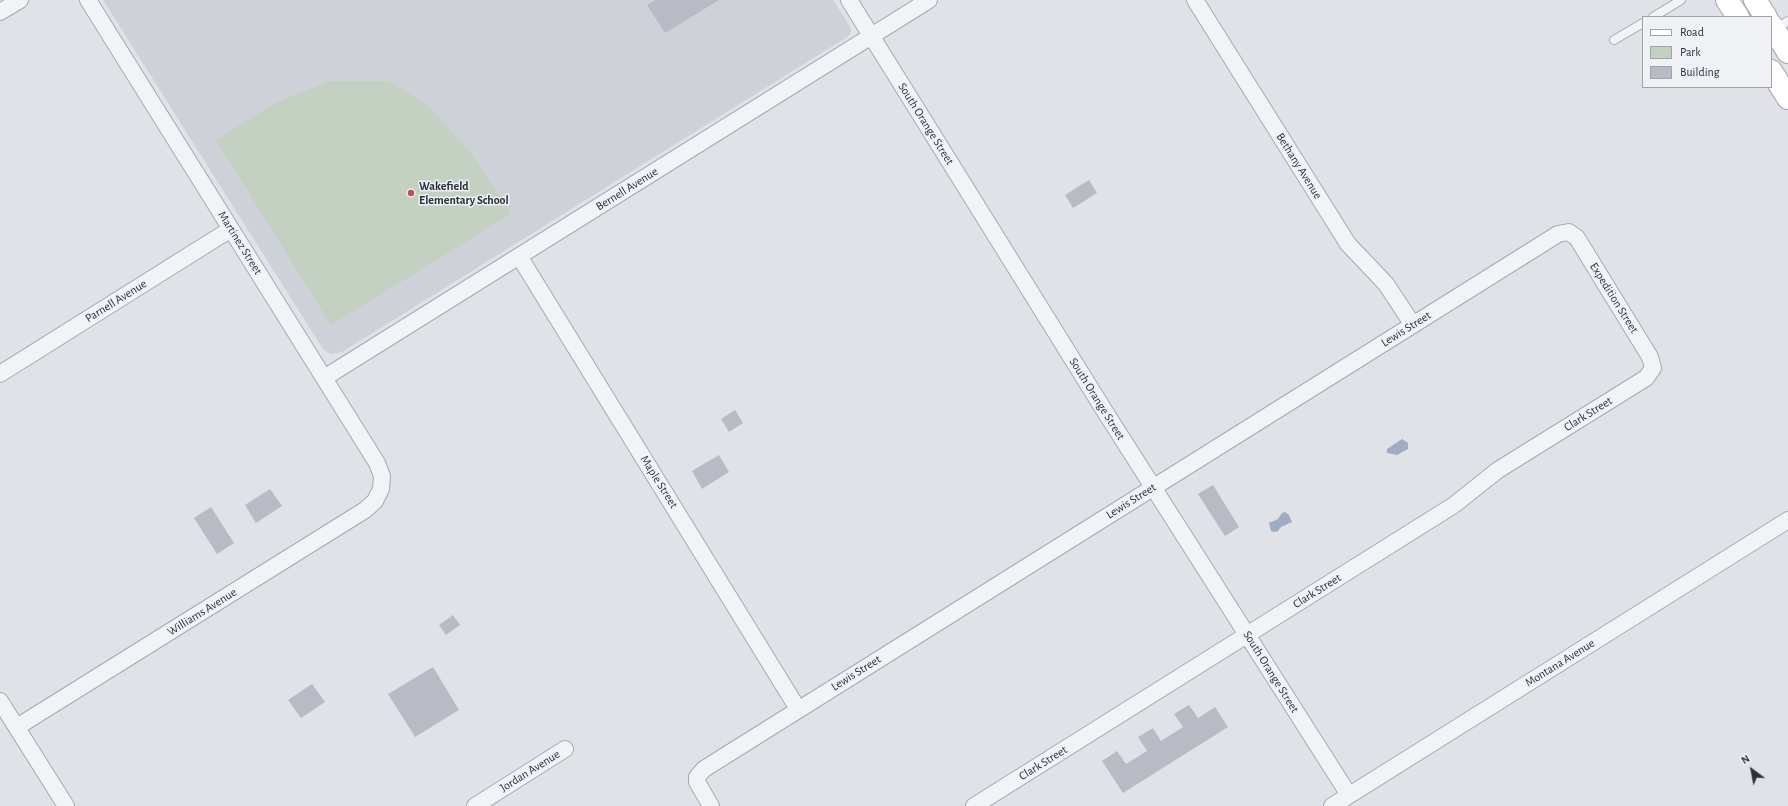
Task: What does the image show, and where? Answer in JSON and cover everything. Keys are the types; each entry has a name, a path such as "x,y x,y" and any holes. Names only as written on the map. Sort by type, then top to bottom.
{"main road":[{"path":"1727,0 1737,16"},
{"path":"1755,0 1769,16"},
{"path":"1775,23 1788,52"},
{"path":"1772,73 1788,98"}],"street":[{"path":"0,12 20,0"},
{"name":"Martinez Street","path":"88,0 377,463 382,476 381,489"},
{"name":"South Orange Street","path":"849,0 1153,487 1248,634 1349,795"},
{"name":"Bernell Avenue","path":"324,378 929,0"},
{"name":"Bethany Avenue","path":"1195,0 1348,244 1386,284 1413,325"},
{"name":"Parnell Avenue","path":"0,374 231,229"},
{"name":"Lewis Street","path":"711,806 699,788 698,777 704,768 1558,234 1569,232"},
{"name":"Expedition Street","path":"1569,232 1577,238 1650,356 1653,368"},
{"name":"Maple Street","path":"519,256 798,709"},
{"name":"Clark Street","path":"974,806 1454,505 1498,470 1646,378 1653,368"},
{"name":"Williams Avenue","path":"16,728 365,510 375,501 381,489"},
{"name":"Montana Avenue","path":"1332,806 1788,520"},
{"path":"0,701 66,806"},
{"name":"Jordan Avenue","path":"475,806 565,749"}],"lane":[{"path":"1655,16 1681,0"},
{"path":"1614,40 1642,24"}],"shaded area":[{"name":"Wakefield Elementary School","path":"103,0 833,0 851,28 851,32 847,37 342,352 331,354 323,349"}],"green space":[{"path":"329,81 389,81 427,105 471,153 511,214 331,325 216,140 275,103"}],"water":[{"path":"1402,439 1408,443 1408,449 1397,455 1387,453 1387,449"},
{"path":"1285,512 1289,515 1292,522 1281,527 1278,531 1271,531 1269,523 1278,519 1282,513"}],"building":[{"path":"655,0 719,0 665,33 647,5"},
{"path":"1089,180 1097,193 1073,208 1065,195"},
{"path":"735,410 743,423 729,432 721,419"},
{"path":"719,455 729,472 702,489 692,471"},
{"path":"1213,485 1239,527 1225,536 1198,494"},
{"path":"270,489 282,506 256,523 245,505"},
{"path":"211,507 234,543 217,554 194,518"},
{"path":"453,615 460,625 446,635 439,625"},
{"path":"433,667 459,710 415,737 388,694"},
{"path":"312,684 325,702 301,718 288,700"},
{"path":"1189,705 1198,718 1215,707 1228,727 1123,793 1102,761 1117,751 1126,764 1147,751 1138,737 1153,728 1161,741 1183,727 1174,714"}],"place":[{"name":"Wakefield Elementary School","path":"411,193"}]}
